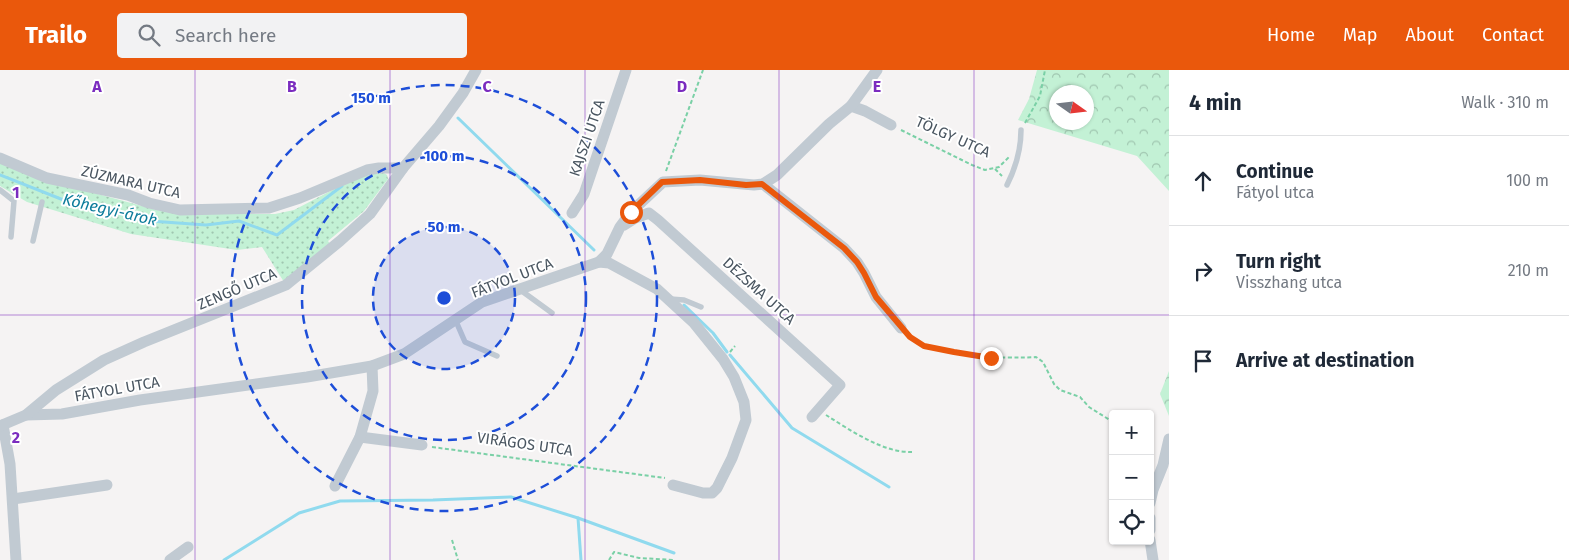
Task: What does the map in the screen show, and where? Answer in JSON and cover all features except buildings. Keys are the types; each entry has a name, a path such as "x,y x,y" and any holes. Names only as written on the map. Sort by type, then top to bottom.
{"street":[{"name":"ZENGŐ UTCA","path":"26,415 56,390 104,360 144,342 286,286 370,214 403,168 449,113 476,70"},
{"name":"KAJSZI UTCA","path":"572,213 584,194 626,70"},
{"path":"599,262 607,254 620,227 631,212 662,182 700,180 746,185 762,184 777,175 828,124 851,106 877,70"},
{"name":"TÖLGY UTCA","path":"851,106 866,111 891,126"},
{"name":"ZÚZMARA UTCA","path":"0,158 48,178 128,195 149,203 180,210 269,208 300,198 367,170 403,168"},
{"path":"762,184 844,248 857,262 876,297 901,328"},
{"name":"DÉZSMA UTCA","path":"620,227 635,218 649,213 840,385 816,413"},
{"path":"599,262 609,263 658,289 694,324 723,359 734,377 744,402 746,420 736,449 717,488 712,493 704,492 670,482"},
{"name":"FÁTYOL UTCA","path":"26,415 62,414 140,400 372,366 404,354 482,302 599,262"},
{"path":"335,486 360,437 373,391 372,366"},
{"path":"16,560 10,464 2,426 26,415"},
{"path":"360,437 422,445"},
{"path":"1154,490 1163,466 1169,439"},
{"path":"13,499 107,485"},
{"path":"1150,545 1152,560"},
{"path":"170,560 188,547"}],"lane":[{"path":"1007,183 1017,162 1021,145 1021,130"},
{"path":"0,190 14,201 11,237"},
{"path":"33,240 42,202"},
{"path":"519,289 552,313"},
{"path":"668,299 684,300 701,308"},
{"path":"455,319 465,342 497,356"}],"path":[{"path":"662,182 703,70"},
{"path":"1021,130 1040,96 1045,70"},
{"name":"TÖLGY UTCA","path":"891,126 985,170 995,169 1006,162 1011,152"},
{"path":"995,169 1007,183"},
{"path":"901,328 910,337 924,346 991,358 1036,357 1043,362 1054,384 1060,390 1080,397 1088,407 1109,420"},
{"path":"816,413 822,413 883,448 901,453 912,452"},
{"name":"VIRÁGOS UTCA","path":"422,445 670,482"},
{"path":"452,540 458,560"},
{"path":"609,560 614,552 639,558 674,560"}],"green space":[{"path":"1037,70 1169,70 1169,191 1137,156 1051,130 1094,130 1094,85 1049,85 1049,129 1018,120 1029,99"},
{"path":"0,162 83,190 157,210 187,214 275,214 294,210 367,172 381,171 387,175 388,179 364,211 328,241 331,245 284,282 262,247 237,250 131,234 27,202 0,186"},
{"path":"1169,371 1169,416 1160,394"}],"waterway":[{"path":"458,118 594,250"},
{"name":"Kőhegyi-árok","path":"0,175 66,201 150,221 206,225 239,221 277,235 342,186"},
{"path":"684,305 713,333 727,352"},
{"path":"730,355 792,428 889,487"},
{"path":"224,560 299,513 340,501 511,497 578,518 674,553"},
{"path":"578,518 581,560"}],"route":[{"path":"631,212 662,182 700,180 746,185 762,184 844,248 857,262 876,297 901,328 916,342 924,346 991,358"}]}
